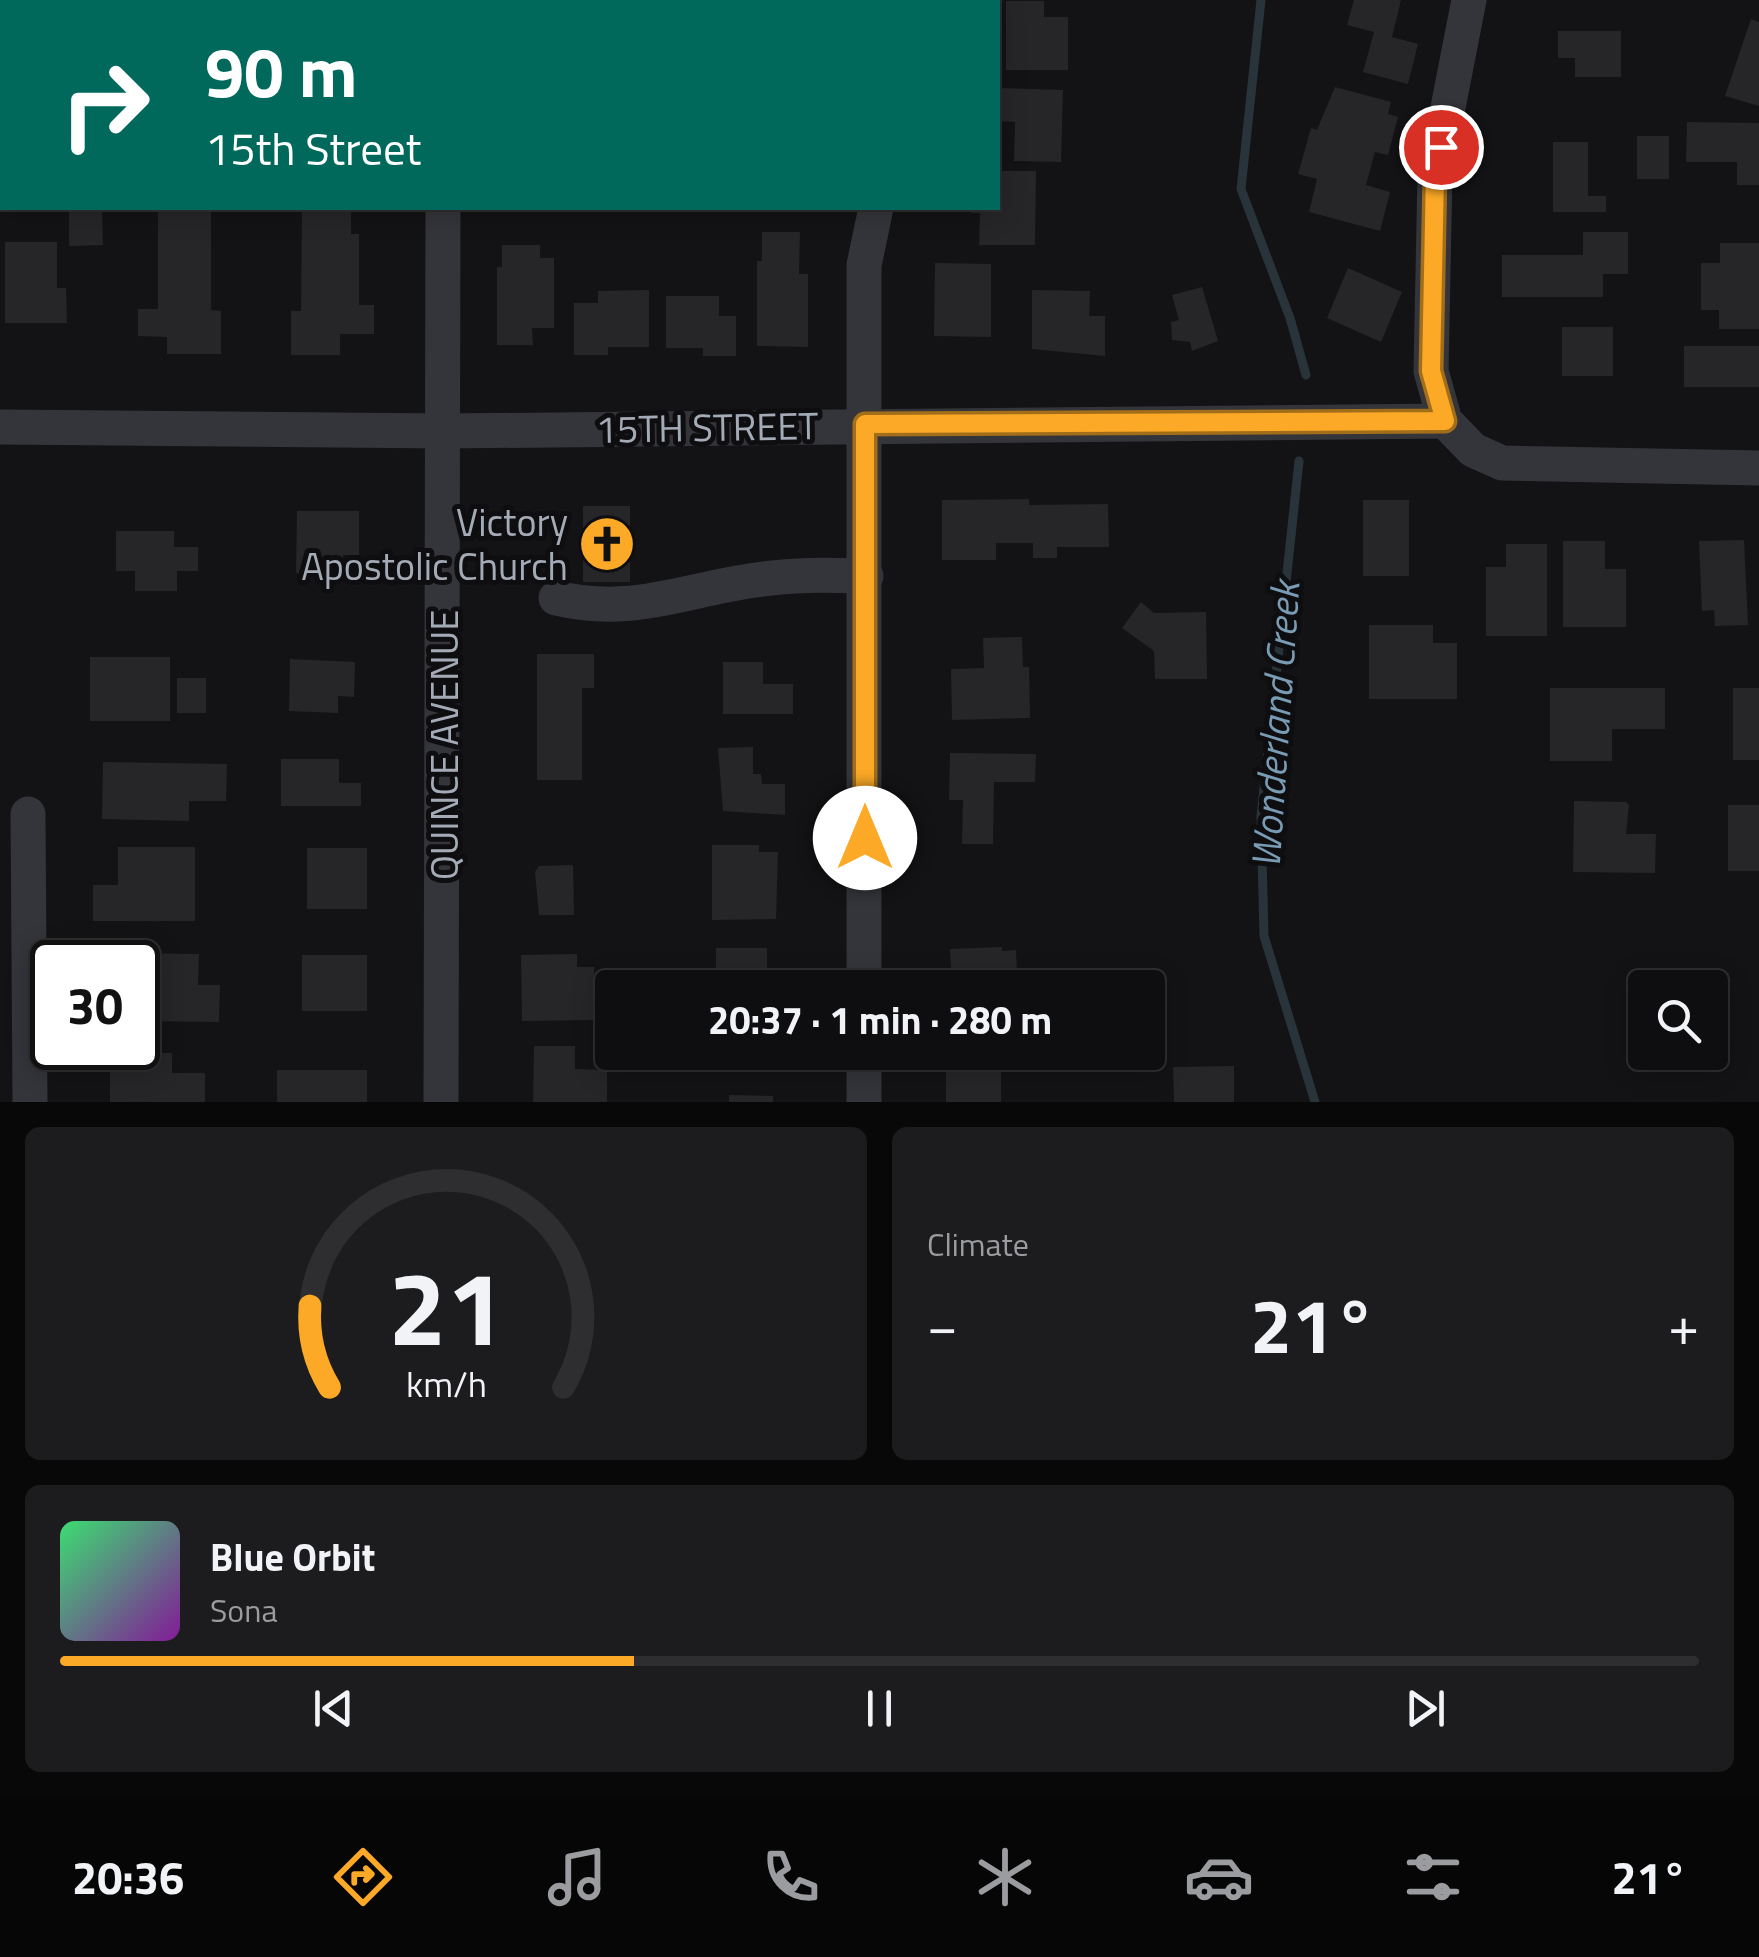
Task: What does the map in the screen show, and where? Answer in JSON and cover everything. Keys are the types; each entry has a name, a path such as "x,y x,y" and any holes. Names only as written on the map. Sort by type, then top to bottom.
{"street":[{"path":"1469,0 1435,174 1431,371 1445,421 1474,450 1502,463 1759,468"},
{"name":"QUINCE AVENUE","path":"441,1102 444,210"},
{"path":"864,970 864,265 876,210"},
{"name":"15TH STREET","path":"0,426 446,431 1445,421"},
{"path":"556,598 638,606 756,580 810,574 866,576"},
{"path":"28,814 30,1102"},
{"path":"864,1070 864,1102"}],"building":[{"path":"1354,0 1401,0 1392,37 1418,44 1408,84 1363,72 1374,32 1347,25"},
{"path":"1006,1 1044,1 1044,17 1068,17 1068,70 1006,70"},
{"path":"1751,19 1759,22 1759,106 1725,96"},
{"path":"1558,31 1621,31 1621,77 1575,77 1575,58 1558,58"},
{"path":"1335,87 1391,102 1388,114 1398,117 1388,155 1375,152 1366,185 1390,192 1380,231 1309,212 1317,179 1298,174 1311,128 1317,130"},
{"path":"1000,88 1063,90 1061,162 1014,161 1015,122 1000,121"},
{"path":"1687,122 1759,123 1759,185 1737,185 1737,162 1686,162"},
{"path":"1637,136 1669,136 1669,179 1637,179"},
{"path":"1553,142 1588,142 1588,196 1606,196 1606,212 1553,212"},
{"path":"1000,171 1036,171 1035,245 979,245 980,213 971,213 1000,210"},
{"path":"69,210 102,210 103,245 69,246"},
{"path":"158,210 211,210 211,310 221,311 221,354 167,354 167,337 138,336 138,309 158,309"},
{"path":"302,210 351,210 351,234 359,234 359,305 374,305 374,334 340,334 340,355 291,355 291,311 301,311"},
{"path":"762,232 800,232 799,274 808,274 808,347 757,346 757,261 762,261"},
{"path":"1583,232 1628,232 1628,274 1603,274 1603,297 1502,297 1502,255 1583,255"},
{"path":"5,242 57,242 57,288 66,288 67,323 5,323"},
{"path":"1720,243 1759,243 1759,329 1719,329 1719,310 1701,310 1701,263 1720,263"},
{"path":"502,245 540,245 540,258 554,258 554,328 532,328 533,345 497,345 497,267 502,267"},
{"path":"935,263 991,264 991,337 934,336"},
{"path":"1348,268 1402,292 1381,342 1327,318"},
{"path":"1202,287 1218,341 1192,351 1190,342 1172,340 1171,322 1179,320 1172,295"},
{"path":"649,290 649,347 608,347 608,355 574,355 574,303 598,303 598,291"},
{"path":"1032,290 1090,291 1089,316 1105,316 1105,356 1032,349"},
{"path":"666,296 719,296 719,316 736,316 736,356 703,356 703,348 666,348"},
{"path":"1562,327 1613,327 1613,376 1562,376"},
{"path":"1684,346 1759,346 1759,387 1684,387"},
{"path":"1029,499 1029,505 1108,504 1109,547 1057,547 1057,558 1033,558 1033,543 996,543 996,560 942,560 942,500"},
{"path":"1363,500 1409,500 1409,576 1363,576"},
{"name":"Victory Apostolic Church","path":"583,506 630,506 630,582 583,582"},
{"path":"297,511 359,511 359,555 343,555 343,573 296,573"},
{"path":"116,531 174,531 174,547 198,547 198,571 177,571 177,591 135,591 135,571 116,571"},
{"path":"1744,540 1748,625 1715,626 1714,610 1702,611 1699,541"},
{"path":"1563,541 1605,541 1605,569 1626,569 1626,627 1563,627"},
{"path":"1506,544 1547,544 1547,636 1486,636 1486,567 1506,567"},
{"path":"1141,602 1154,613 1206,612 1207,679 1155,679 1154,651 1122,628"},
{"path":"1369,625 1433,625 1433,643 1457,643 1457,699 1369,699"},
{"path":"1022,637 1023,667 1029,667 1030,718 952,720 951,669 984,668 983,638"},
{"path":"537,654 594,654 594,688 582,688 582,780 537,780"},
{"path":"90,657 170,657 170,721 90,721"},
{"path":"290,659 355,662 354,697 338,696 338,713 289,711"},
{"path":"723,662 763,662 763,684 793,684 793,714 723,714"},
{"path":"177,678 206,678 206,713 177,713"},
{"path":"1550,688 1665,688 1665,729 1612,729 1612,761 1550,761"},
{"path":"1733,688 1759,688 1759,760 1733,760"},
{"path":"753,747 753,774 761,774 762,784 785,784 785,815 723,811 718,748"},
{"path":"950,753 1036,754 1035,782 994,782 993,844 962,844 963,800 949,800"},
{"path":"281,759 339,759 339,783 361,783 361,806 281,806"},
{"path":"103,762 227,764 226,801 189,801 189,821 102,819"},
{"path":"1574,801 1626,802 1626,834 1656,834 1655,873 1573,872"},
{"path":"1728,805 1759,805 1759,871 1728,871"},
{"path":"712,845 759,845 759,852 778,852 776,919 712,920"},
{"path":"118,847 195,847 195,921 93,921 93,885 118,885"},
{"path":"307,848 367,848 367,909 307,909"},
{"path":"573,865 574,915 539,915 535,872 539,866"},
{"path":"716,948 767,948 767,970 716,970"},
{"path":"950,949 1016,950 1017,970 951,970"},
{"path":"160,954 199,954 198,985 220,985 219,1022 160,1021"},
{"path":"577,954 577,967 594,967 595,1020 522,1021 521,955"},
{"path":"302,955 367,955 367,1011 302,1011"},
{"path":"534,1046 575,1046 575,1069 607,1070 607,1102 533,1102"},
{"path":"160,1053 172,1053 172,1073 205,1073 205,1102 110,1102 110,1070 160,1070"},
{"path":"1234,1066 1234,1102 1174,1102 1173,1067"},
{"path":"277,1070 367,1070 367,1102 277,1102"},
{"path":"946,1070 1001,1070 1001,1102 946,1102"},
{"path":"729,1095 773,1096 773,1102 729,1102"}],"waterway":[{"name":"Wonderland Creek","path":"1261,0 1241,189 1290,318 1306,375"},
{"name":"Wonderland Creek","path":"1299,461 1261,816 1264,936 1315,1102"}],"place":[{"name":"Victory Apostolic Church","path":"607,544"}],"route":[{"path":"865,838 865,424 1445,421 1431,371 1435,174 1441,147"}]}
